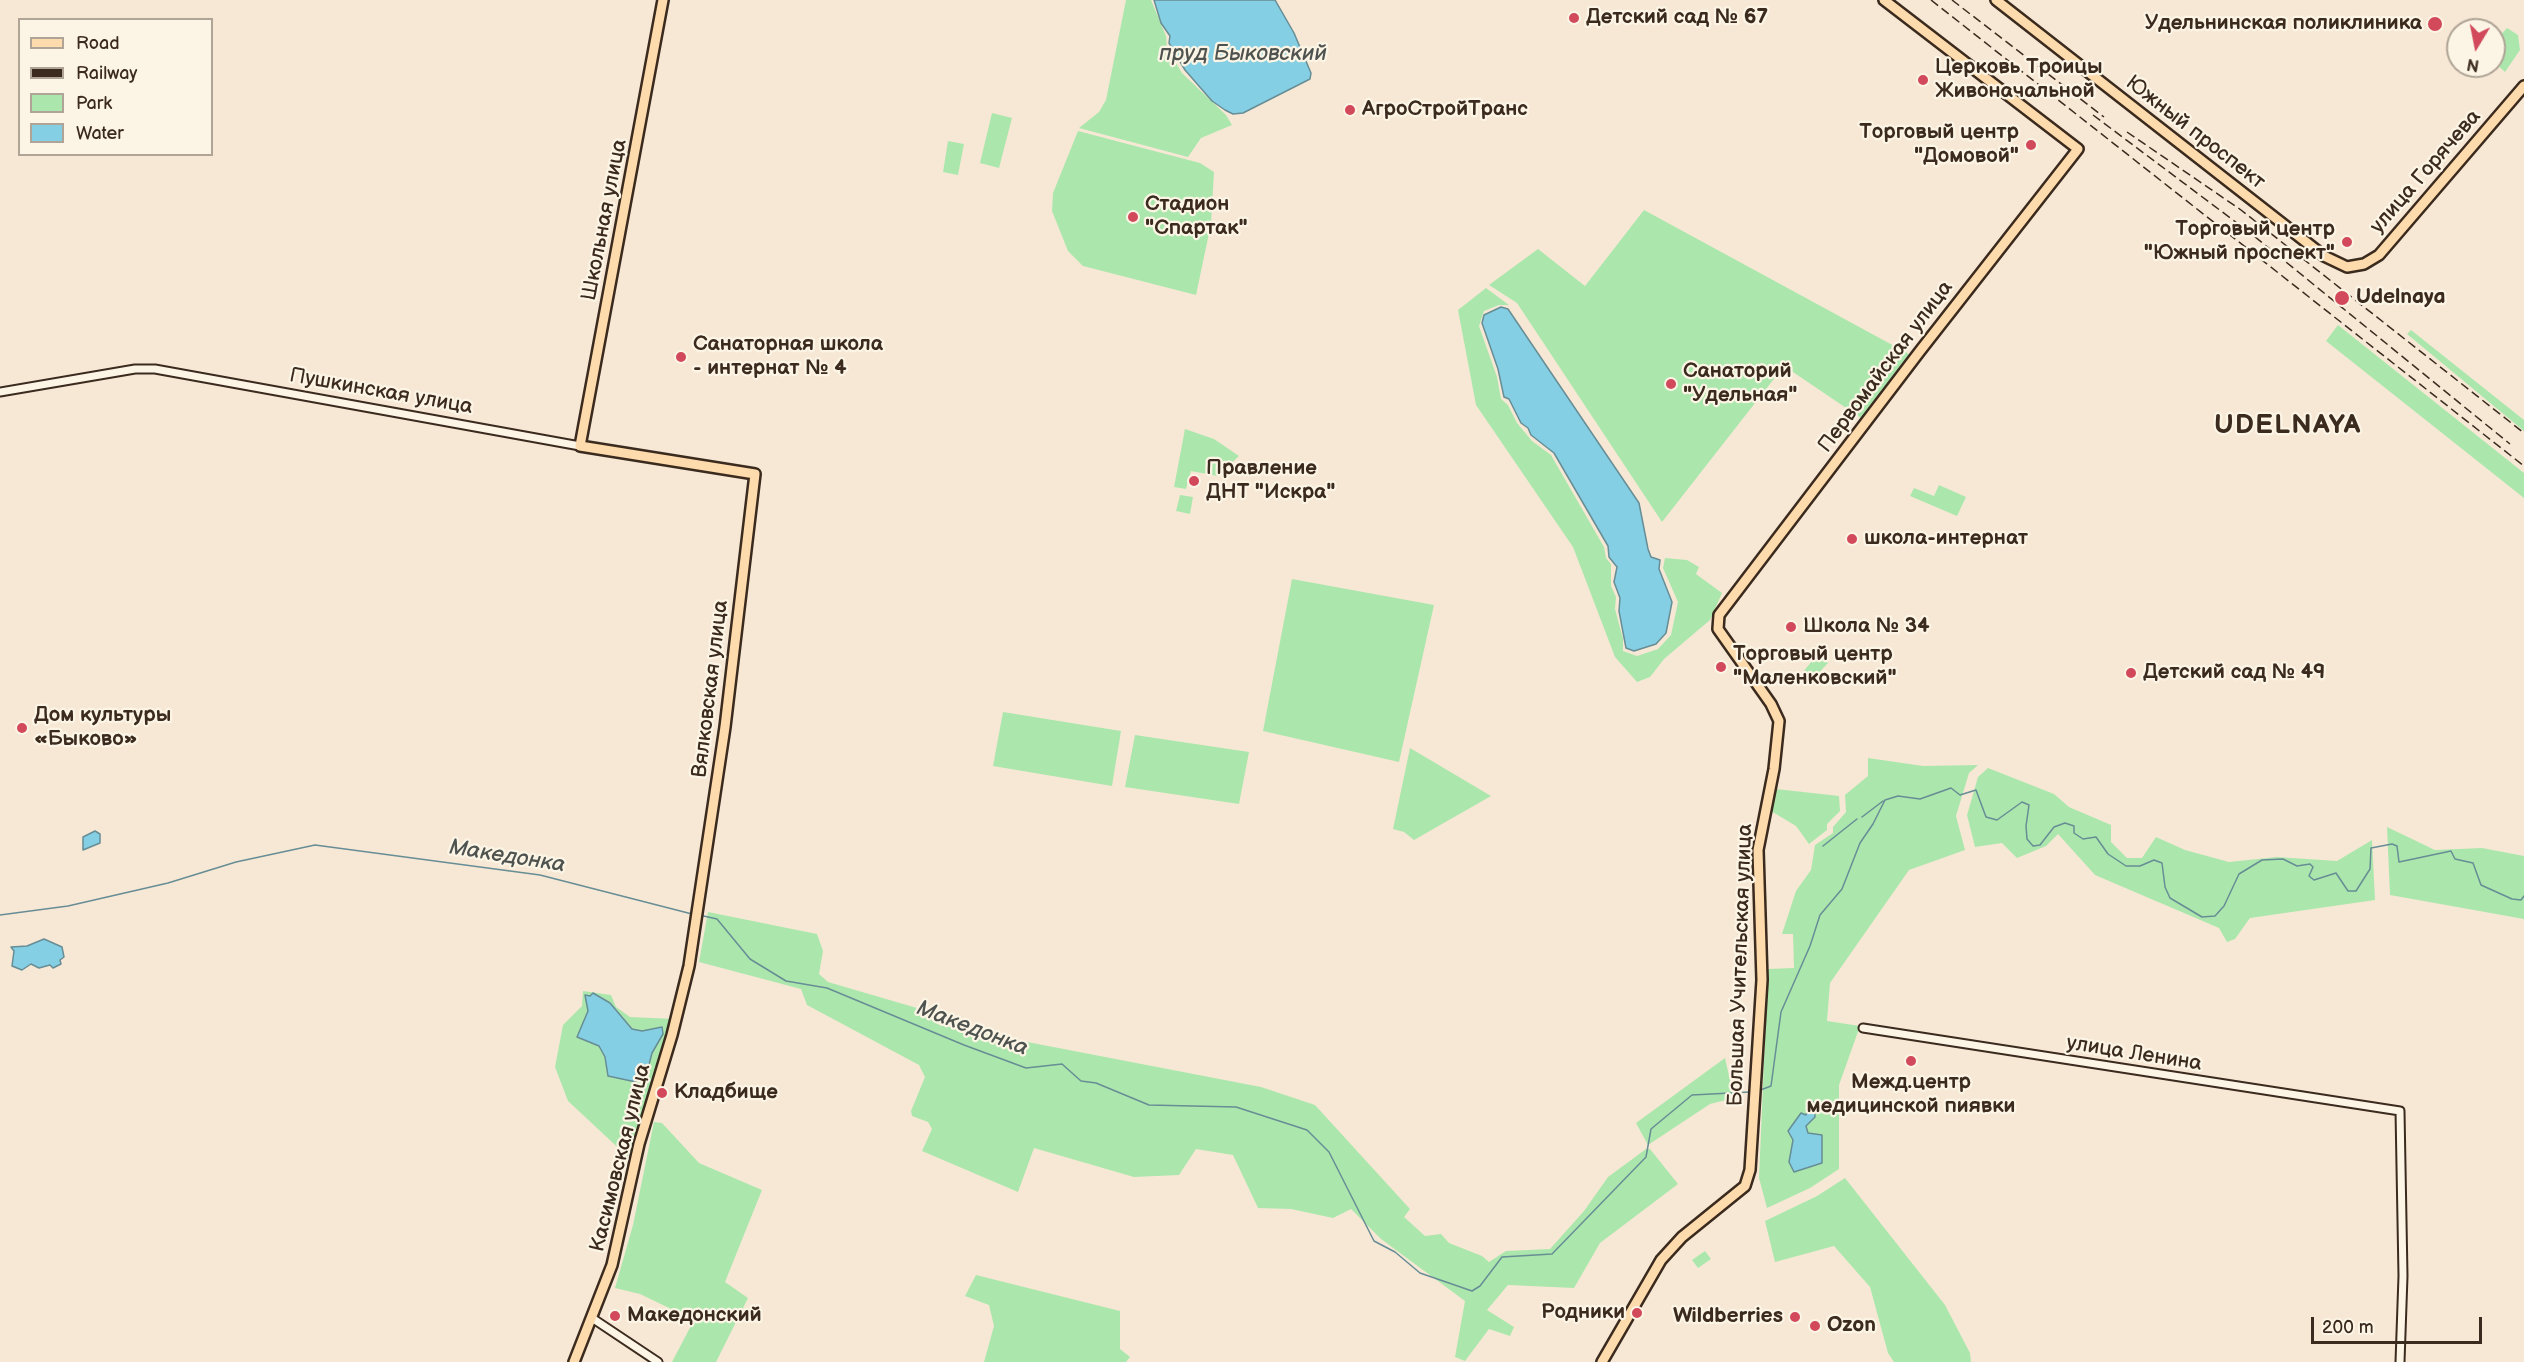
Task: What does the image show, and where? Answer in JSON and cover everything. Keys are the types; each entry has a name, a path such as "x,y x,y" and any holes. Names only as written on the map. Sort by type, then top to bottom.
{"main road":[{"name":"Школьная улица","path":"580,446 663,0"},
{"name":"Первомайская улица","path":"1724,608 2078,149 1884,0"},
{"name":"Южный проспект","path":"1995,0 2324,256 2347,267"},
{"name":"улица Горячева","path":"2347,267 2364,264 2379,255 2524,86"},
{"name":"Пушкинская улица","path":"580,446 755,474"},
{"name":"Вялковская улица","path":"697,924 725,727 755,474"},
{"name":"Большая Учительская улица","path":"1602,1362 1660,1260 1682,1237 1745,1186 1750,1170 1756,1106 1762,980 1758,850 1776,752 1779,721 1771,704 1718,629 1719,615 1724,608"},
{"name":"Касимовская улица","path":"574,1362 612,1265 639,1144 678,1016 697,924"}],"street":[{"name":"Пушкинская улица","path":"0,392 135,369 154,369 580,446"},
{"name":"улица Ленина","path":"1863,1028 2400,1111 2403,1276 2400,1362"},
{"path":"592,1318 658,1362"}],"green space":[{"path":"1126,0 1151,0 1166,36 1167,48 1182,73 1226,115 1232,125 1201,138 1188,157 1079,128 1099,112 1106,100"},
{"path":"2506,29 2518,35 2520,50 2506,71"},
{"path":"992,113 1012,118 999,168 980,163"},
{"name":"Стадион \"Спартак\"","path":"1078,131 1200,163 1214,172 1211,224 1196,295 1083,266 1068,251 1052,211 1053,193"},
{"path":"948,141 964,144 958,175 943,172"},
{"name":"Санаторий \"Удельная\"","path":"1644,210 1909,354 1861,418 1784,366 1662,522 1517,303 1489,285 1538,249 1585,286"},
{"path":"1486,288 1509,305 1499,305 1484,311 1479,326 1497,377 1501,399 1508,405 1517,423 1532,441 1551,455 1604,547 1606,558 1611,564 1611,586 1616,597 1615,609 1623,639 1623,651 1637,656 1658,649 1671,635 1678,602 1663,568 1665,558 1687,560 1699,567 1696,574 1722,593 1710,620 1664,659 1650,677 1637,682 1615,657 1573,547 1476,405 1458,310"},
{"path":"2338,325 2524,473 2524,498 2326,341"},
{"path":"2411,330 2524,420 2524,431 2407,334"},
{"path":"1185,429 1214,439 1239,456 1218,476 1191,471 1186,489 1174,487"},
{"path":"1939,485 1966,497 1957,516 1910,496 1914,488 1934,496"},
{"path":"1180,495 1193,497 1190,514 1176,511"},
{"path":"1292,579 1434,605 1399,762 1263,731"},
{"path":"1818,654 1828,663 1811,681 1802,673"},
{"path":"1003,712 1121,731 1112,786 993,766"},
{"path":"1135,735 1249,752 1239,804 1125,787"},
{"path":"1410,748 1491,796 1414,840 1404,832 1393,829"},
{"path":"1868,758 1923,766 1978,765 1969,773 1956,816 1965,850 1909,870 1830,983 1827,1021 1860,1026 1839,1085 1839,1169 1810,1188 1767,1208 1759,1178 1768,969 1794,968 1793,934 1782,934 1796,891 1811,870 1815,845 1833,833 1833,827 1846,812 1845,795 1868,776"},
{"path":"1988,768 2054,794 2069,807 2111,825 2111,842 2127,858 2142,858 2156,837 2185,850 2229,862 2277,857 2337,861 2372,840 2375,900 2250,918 2235,939 2227,942 2219,928 2095,875 2058,834 2046,846 2017,858 2002,843 1975,847 1967,815 1978,777"},
{"path":"1776,789 1839,796 1840,811 1827,824 1827,830 1809,844 1796,826 1771,811"},
{"path":"2387,827 2435,850 2482,848 2524,856 2524,919 2390,895"},
{"path":"708,912 817,934 823,951 819,974 828,982 934,1013 934,1020 939,1025 1261,1087 1315,1105 1410,1209 1404,1217 1425,1236 1441,1234 1449,1243 1482,1256 1489,1262 1506,1251 1550,1249 1584,1211 1608,1177 1646,1149 1650,1149 1678,1184 1600,1243 1574,1288 1508,1285 1487,1310 1514,1327 1510,1336 1489,1329 1465,1361 1455,1357 1465,1301 1381,1239 1351,1209 1333,1218 1291,1209 1258,1208 1233,1155 1196,1149 1179,1175 1134,1177 1034,1148 1018,1192 922,1151 932,1129 928,1122 912,1116 911,1111 925,1077 919,1065 807,1005 801,989 699,962"},
{"path":"583,991 611,995 616,1007 630,1017 674,1019 631,1154 627,1156 568,1101 555,1067 563,1025 582,1006"},
{"path":"1725,1058 1734,1098 1710,1104 1648,1145 1636,1123"},
{"path":"654,1122 662,1123 699,1163 762,1190 725,1282 748,1298 716,1362 672,1362 694,1320 640,1294 615,1288 633,1225"},
{"path":"1845,1178 1945,1305 1970,1353 1971,1362 1894,1362 1888,1353 1870,1287 1834,1246 1775,1262 1765,1221 1817,1196"},
{"path":"1705,1251 1711,1259 1698,1268 1692,1260"},
{"path":"976,1275 1120,1311 1120,1349 1130,1357 1126,1362 984,1362 994,1326 989,1305 965,1296"}],"water":[{"name":"пруд Быковский","path":"1154,0 1275,0 1294,33 1311,73 1310,79 1243,113 1233,114 1225,110 1212,101 1185,70 1169,43 1170,36 1161,23"},
{"path":"1501,307 1508,309 1639,503 1648,549 1651,557 1660,560 1659,569 1672,602 1666,633 1656,644 1634,651 1626,648 1619,611 1620,598 1614,582 1617,567 1609,557 1608,546 1554,453 1531,435 1528,428 1521,423 1509,399 1504,397 1498,369 1482,323 1484,315"},
{"path":"95,831 100,834 100,843 83,850 83,837"},
{"path":"44,939 62,947 64,957 60,960 61,964 53,968 50,965 39,968 31,964 22,970 12,966 14,951 11,947 27,946"},
{"path":"593,993 610,1003 632,1029 642,1031 662,1027 663,1034 652,1053 646,1076 639,1077 636,1082 608,1076 605,1057 599,1046 577,1037 588,1011 585,995 590,996"},
{"path":"1814,1102 1815,1117 1806,1126 1808,1133 1822,1135 1822,1163 1794,1172 1789,1162 1793,1140 1788,1131 1801,1113 1806,1115 1810,1103"}],"waterway":[{"name":"Македонка","path":"1758,1091 1771,1086 1781,1012 1810,946 1820,915 1842,889 1860,843 1885,800 1898,796 1920,799 1951,788 1960,795 1976,790 1986,817 1997,820 2022,802 2029,805 2027,839 2033,846 2040,845 2054,827 2065,823 2074,826 2074,833 2083,839 2096,837 2108,854 2126,866 2140,866 2154,860 2162,863 2165,887 2170,898 2202,917 2215,916 2224,906 2239,874 2262,860 2283,859 2297,866 2310,864 2313,867 2309,876 2314,880 2336,873 2348,891 2356,891 2370,869 2371,848 2392,844 2397,846 2399,862 2451,851 2455,859 2473,863 2481,885 2512,899 2521,900 2524,896"},
{"path":"1862,817 1883,801"},
{"path":"1823,846 1857,819"},
{"name":"Македонка","path":"0,915 68,906 168,883 236,862 315,845 540,875 692,914"},
{"name":"Македонка","path":"699,915 717,919 750,959 786,981 827,988 1026,1068 1062,1064 1081,1081 1096,1083 1149,1105 1236,1107 1307,1130 1329,1152 1374,1241 1395,1252 1420,1273 1472,1291 1480,1286 1502,1257 1552,1254 1646,1157 1651,1129 1692,1095 1750,1092"}],"railway":[{"path":"1931,0 2524,466"},
{"path":"1952,0 2104,117"},
{"path":"2093,115 2249,232 2510,444"},
{"path":"2127,132 2241,210 2524,433"}],"place":[{"name":"Детский сад № 67","path":"1574,18"},
{"name":"Удельнинская поликлиника","path":"2435,24"},
{"name":"Церковь Троицы Живоначальной","path":"1923,80"},
{"name":"АгроСтройТранс","path":"1350,110"},
{"name":"Торговый центр \"Домовой\"","path":"2031,145"},
{"name":"Стадион \"Спартак\"","path":"1133,217"},
{"name":"Торговый центр \"Южный проспект\"","path":"2347,242"},
{"name":"Udelnaya","path":"2342,298"},
{"name":"Санаторная школа - интернат № 4","path":"681,357"},
{"name":"Санаторий \"Удельная\"","path":"1671,384"},
{"name":"Правление ДНТ \"Искра\"","path":"1194,481"},
{"name":"школа-интернат","path":"1852,539"},
{"name":"Школа № 34","path":"1791,627"},
{"name":"Торговый центр \"Маленковский\"","path":"1721,667"},
{"name":"Детский сад № 49","path":"2131,673"},
{"name":"Дом культуры «Быково»","path":"22,728"},
{"name":"Межд.центр медицинской пиявки","path":"1911,1061"},
{"name":"Кладбище","path":"662,1093"},
{"name":"Родники","path":"1637,1313"},
{"name":"Македонский","path":"615,1316"},
{"name":"Wildberries","path":"1795,1317"},
{"name":"Ozon","path":"1815,1326"}],"district":[{"name":"UDELNAYA","path":"2288,426"}]}
